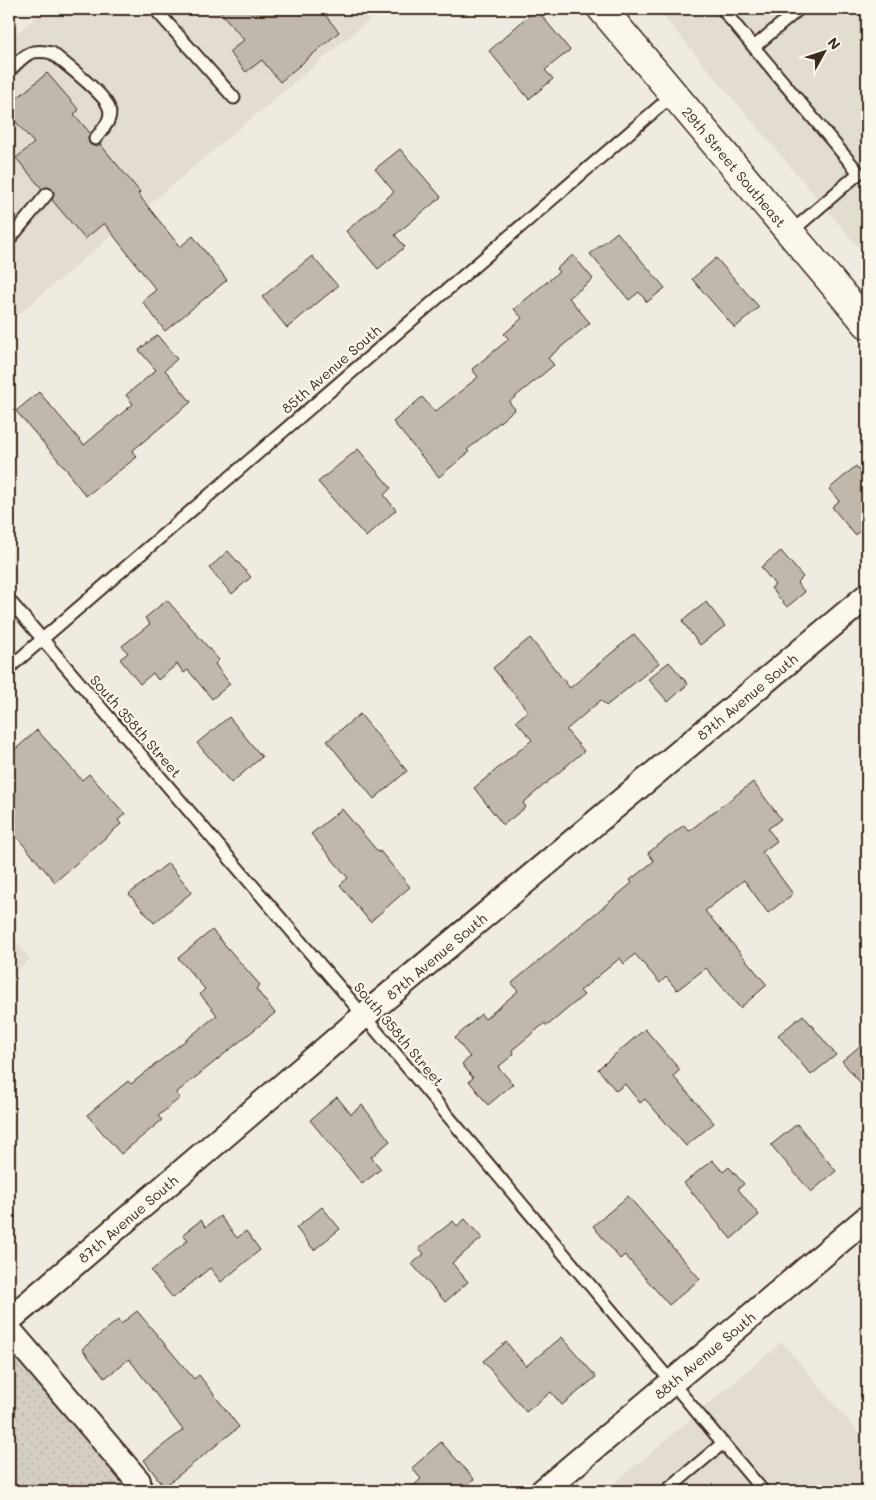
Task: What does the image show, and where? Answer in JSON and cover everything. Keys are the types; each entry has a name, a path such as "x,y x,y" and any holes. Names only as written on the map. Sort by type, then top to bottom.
{"street":[{"name":"29th Street Southeast","path":"602,9 867,324"},
{"name":"87th Avenue South","path":"9,1320 364,1016 867,596"},
{"name":"88th Avenue South","path":"542,1491 867,1218"},
{"path":"9,1330 138,1481"}],"lane":[{"path":"155,9 234,98"},
{"path":"722,9 859,172 791,232"},
{"path":"754,47 800,9"},
{"path":"9,71 30,52 42,51 52,53 101,95 110,107 109,122 95,139"},
{"name":"85th Avenue South","path":"9,668 674,94"},
{"path":"9,240 47,194"},
{"name":"South 358th Street","path":"9,600 364,1016 763,1491"},
{"path":"666,1491 723,1443"}],"shaded area":[{"path":"46,9 382,9 9,322 9,39"},
{"path":"657,9 867,9 867,257"},
{"path":"9,933 30,959 9,977"},
{"path":"9,1330 149,1491 9,1491"},
{"path":"782,1342 867,1443 867,1491 605,1491"}],"building":[{"path":"218,9 320,9 339,32 280,82 262,60 246,72 229,52 244,40"},
{"path":"536,9 570,50 545,70 553,79 529,99 489,51"},
{"path":"47,73 79,110 74,114 90,133 88,138 90,144 94,146 100,144 140,192 138,194 180,247 193,236 227,280 165,331 142,301 156,290 104,223 85,239 52,200 54,195 52,189 48,187 42,189 16,158 34,143 9,114 9,105"},
{"path":"400,149 441,197 395,235 405,247 378,269 346,231 394,192 375,169"},
{"path":"617,232 665,288 647,302 639,292 629,300 590,254"},
{"path":"573,255 593,279 569,298 590,323 548,358 554,365 509,402 515,409 439,477 393,422 422,397 435,412 478,377 472,369 509,339 504,334 522,318 514,309 559,272 556,269"},
{"path":"312,256 338,286 287,328 262,297"},
{"path":"716,258 759,307 735,328 692,279"},
{"path":"157,335 177,359 165,370 191,402 132,451 137,457 86,496 71,475 16,411 39,392 84,445 133,404 126,395 156,370 139,350"},
{"path":"358,449 391,488 384,495 396,510 366,537 318,482"},
{"path":"856,466 867,480 867,525 855,535 832,507 839,501 829,489"},
{"path":"228,551 251,577 232,594 209,568"},
{"path":"781,551 803,577 797,583 805,592 787,607 771,588 775,585 761,567"},
{"path":"167,600 219,660 215,664 230,684 212,699 188,670 184,673 177,664 158,680 153,673 140,684 120,659 128,653 122,646 150,624 145,618"},
{"path":"706,602 725,626 700,645 682,621"},
{"path":"634,634 659,663 606,706 601,700 566,730 584,751 523,803 526,807 503,825 474,788 532,740 516,721 528,711 493,668 530,638 570,688"},
{"path":"669,662 688,684 668,702 648,679"},
{"path":"360,714 407,771 374,799 327,741"},
{"path":"229,717 262,757 231,783 197,743"},
{"path":"37,730 82,780 89,774 125,814 118,820 121,824 55,882 9,828 9,755"},
{"path":"753,782 781,819 768,829 777,841 762,852 793,894 768,913 744,880 705,911 767,985 740,1008 706,968 677,990 666,977 660,983 635,954 624,964 620,958 580,991 584,995 547,1026 545,1023 512,1050 514,1054 498,1067 513,1084 488,1105 469,1081 473,1078 462,1064 470,1057 455,1038 481,1014 485,1019 518,991 512,983 632,883 630,880 654,861 648,853 684,825 689,831"},
{"path":"342,809 410,887 370,922 340,885 348,878 311,834"},
{"path":"168,863 192,892 154,923 129,894"},
{"path":"212,930 260,985 256,989 275,1013 176,1093 180,1098 158,1116 162,1120 121,1154 87,1115 128,1081 131,1084 217,1015 200,994 205,989 178,958"},
{"path":"803,1015 836,1055 811,1075 778,1035"},
{"path":"645,1029 680,1070 673,1076 714,1123 686,1146 645,1099 640,1103 625,1084 616,1091 598,1069"},
{"path":"867,1040 867,1091 842,1061"},
{"path":"337,1097 351,1114 362,1105 390,1141 371,1157 381,1169 362,1184 310,1120"},
{"path":"797,1124 836,1171 811,1192 771,1145"},
{"path":"712,1160 723,1172 729,1167 744,1184 738,1189 759,1215 731,1239 684,1183"},
{"path":"628,1196 700,1279 669,1305 625,1255 620,1259 593,1226"},
{"path":"322,1207 340,1229 314,1250 296,1228"},
{"path":"220,1216 237,1238 246,1231 260,1250 221,1282 210,1268 173,1298 151,1271 188,1240 183,1234 201,1220 206,1227"},
{"path":"465,1219 482,1238 452,1263 468,1282 445,1302 412,1264 424,1254 419,1248 453,1221 457,1226"},
{"path":"137,1311 194,1379 199,1375 239,1427 164,1487 144,1460 183,1430 129,1359 105,1378 82,1349 118,1320 121,1324"},
{"path":"562,1337 596,1377 562,1405 551,1392 526,1412 483,1361 506,1342 526,1366"},
{"path":"441,1442 474,1479 461,1491 407,1491 421,1479 412,1468"}]}
